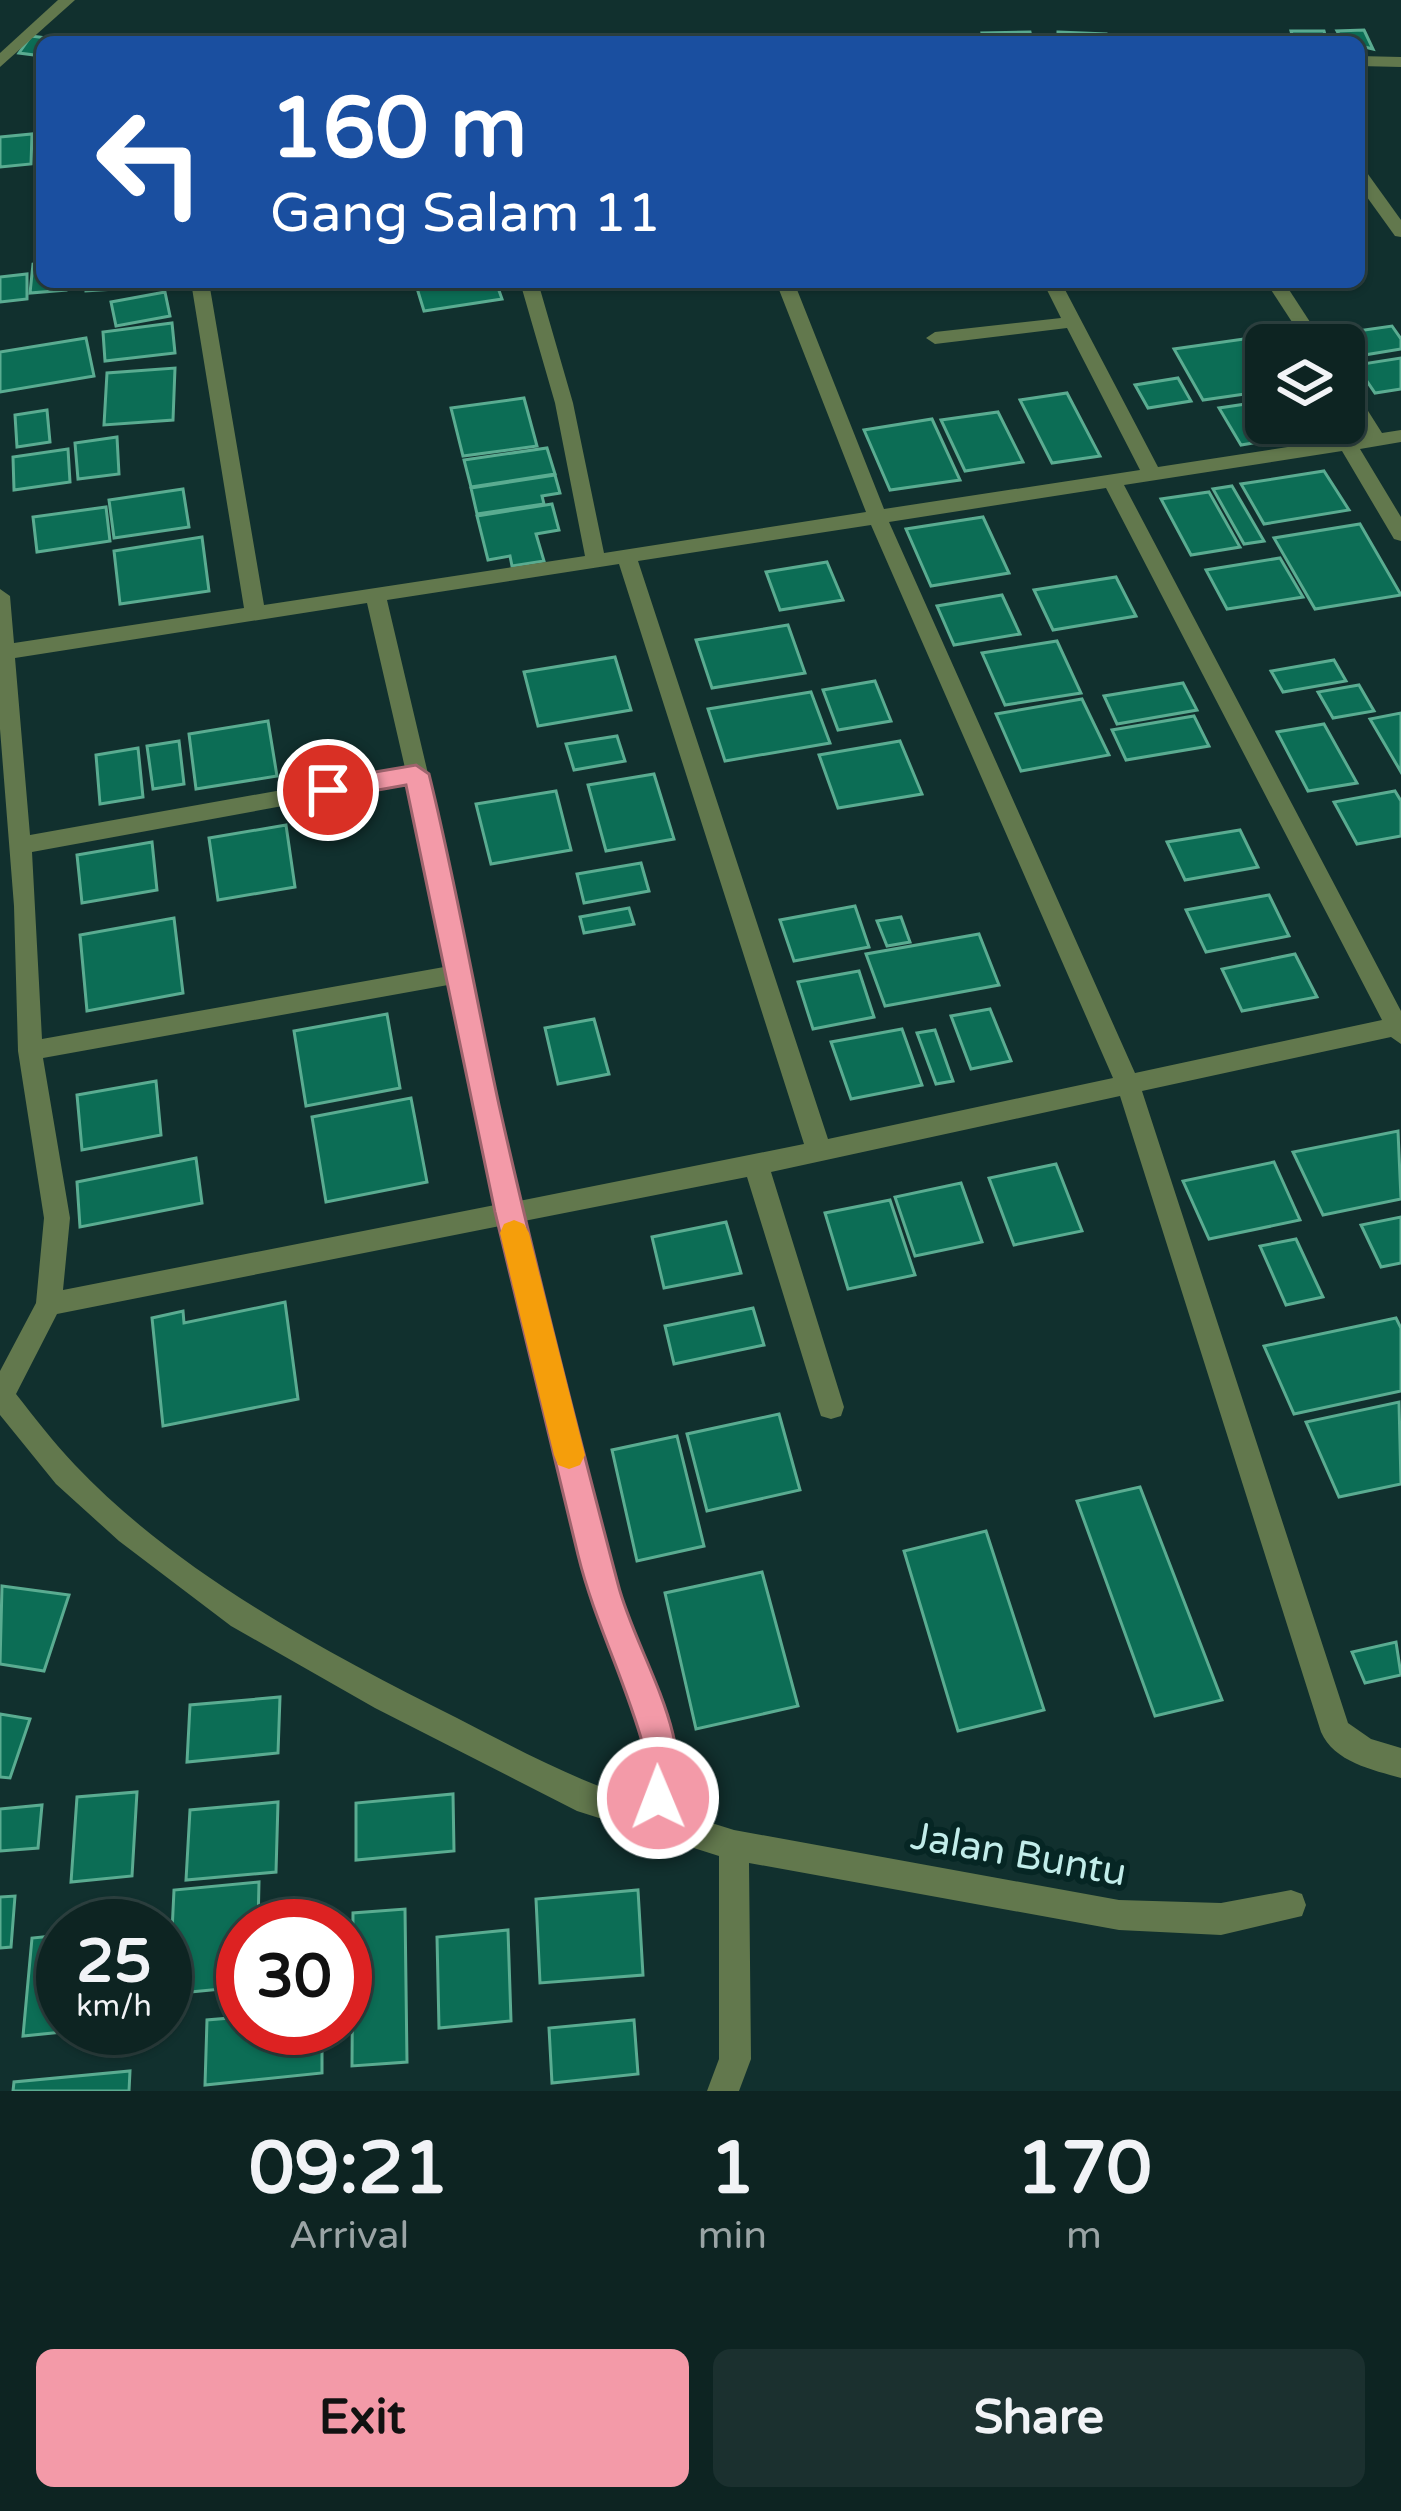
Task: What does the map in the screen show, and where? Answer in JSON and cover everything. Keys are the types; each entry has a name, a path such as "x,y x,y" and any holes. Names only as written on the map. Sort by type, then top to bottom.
{"street":[{"path":"0,62 67,0"},
{"path":"1365,61 1401,62"},
{"path":"1365,182 1401,232"},
{"path":"201,288 255,614"},
{"path":"531,288 564,403 596,562"},
{"path":"787,288 877,516 1128,1084 1336,1732 1363,1752 1401,1763"},
{"path":"1055,288 1152,475"},
{"path":"1279,288 1302,324"},
{"path":"935,338 1072,322"},
{"path":"1365,421 1377,440"},
{"path":"3,653 1401,436"},
{"path":"1349,446 1401,534"},
{"path":"50,1304 756,1165 1400,1028 1113,482"},
{"path":"627,558 819,1151"},
{"path":"0,596 31,1051 57,1218 50,1304 3,1390"},
{"path":"376,598 447,901 457,974 509,1212 605,1597 662,1750 656,1808"},
{"path":"19,846 416,774"},
{"path":"31,1051 457,974"},
{"path":"756,1165 832,1407"},
{"name":"Jalan Buntu","path":"3,1390 67,1475 242,1616 385,1698 572,1792 656,1808 734,1845 1119,1915 1220,1919 1291,1906"},
{"path":"723,2091 735,2059 734,1845"}],"building":[{"path":"1364,30 1373,49 1365,47 1365,36 1340,36 1337,31"},
{"path":"1291,31 1324,31 1325,36 1292,36"},
{"path":"1030,32 1031,36 983,36"},
{"path":"1058,32 1106,34 1106,36 1058,36"},
{"path":"31,36 36,37 36,55 19,53"},
{"path":"32,134 31,164 0,167 0,137"},
{"path":"33,264 36,288 66,290 30,293"},
{"path":"27,274 27,299 0,302 0,277"},
{"path":"417,288 498,288 502,299 424,311"},
{"path":"165,292 170,316 116,326 111,302"},
{"path":"172,323 175,353 105,361 103,332"},
{"path":"1392,326 1401,339 1401,349 1365,355 1365,330"},
{"path":"86,338 94,376 0,392 0,352"},
{"path":"1245,339 1245,394 1203,400 1174,349"},
{"path":"1401,358 1401,389 1375,393 1365,378 1365,364"},
{"path":"175,368 173,420 104,425 107,373"},
{"path":"1178,378 1191,401 1148,408 1135,385"},
{"path":"1067,393 1100,456 1052,463 1020,400"},
{"path":"524,398 537,446 463,456 451,408"},
{"path":"1245,404 1247,444 1241,445 1219,408"},
{"path":"47,410 50,442 17,447 15,415"},
{"path":"998,412 1023,462 965,471 941,420"},
{"path":"932,419 960,480 890,490 864,430"},
{"path":"117,437 119,474 78,479 75,443"},
{"path":"547,448 555,474 471,487 464,460"},
{"path":"68,449 70,482 14,490 13,457"},
{"path":"1324,471 1349,510 1264,524 1241,484"},
{"path":"555,475 560,493 542,496 544,504 477,514 471,488"},
{"path":"1232,486 1264,541 1244,544 1213,489"},
{"path":"183,489 189,527 114,538 109,500"},
{"path":"1209,492 1240,547 1191,555 1161,499"},
{"path":"552,504 559,530 536,534 544,561 512,566 510,556 488,560 477,516"},
{"path":"106,507 110,541 37,552 33,517"},
{"path":"983,517 1009,573 931,586 906,529"},
{"path":"1360,524 1401,595 1315,609 1274,538"},
{"path":"202,537 209,591 120,604 114,551"},
{"path":"1280,558 1303,597 1227,609 1206,570"},
{"path":"827,562 843,600 780,610 766,572"},
{"path":"1116,577 1136,616 1053,630 1034,590"},
{"path":"1002,595 1020,634 954,645 937,606"},
{"path":"788,625 805,673 712,688 696,640"},
{"path":"1057,641 1081,693 1005,705 982,653"},
{"path":"615,657 631,710 538,726 524,672"},
{"path":"1334,660 1346,681 1283,692 1271,671"},
{"path":"875,681 891,721 838,730 823,690"},
{"path":"1183,683 1197,710 1117,724 1104,696"},
{"path":"1359,685 1374,711 1333,718 1318,692"},
{"path":"811,692 830,743 725,761 708,709"},
{"path":"1082,699 1109,755 1021,771 996,714"},
{"path":"1401,713 1401,772 1370,719"},
{"path":"1194,716 1209,746 1126,760 1112,730"},
{"path":"268,721 277,776 196,789 189,734"},
{"path":"1324,724 1357,783 1308,791 1277,732"},
{"path":"617,736 625,761 574,770 566,744"},
{"path":"179,741 184,784 153,789 147,746"},
{"path":"900,741 922,794 838,808 819,755"},
{"path":"138,748 143,797 100,804 96,755"},
{"path":"654,774 674,839 606,851 588,785"},
{"path":"556,791 571,850 491,864 476,804"},
{"path":"1395,791 1401,801 1401,836 1357,844 1334,802"},
{"path":"286,825 295,887 218,900 209,838"},
{"path":"1240,830 1258,867 1185,880 1167,842"},
{"path":"152,842 157,890 82,903 77,855"},
{"path":"641,863 649,891 584,903 577,874"},
{"path":"1269,895 1289,936 1206,952 1186,910"},
{"path":"855,906 869,947 794,961 780,920"},
{"path":"629,908 634,924 584,933 580,917"},
{"path":"901,917 910,942 887,946 877,921"},
{"path":"174,918 183,993 87,1011 80,935"},
{"path":"979,934 999,985 885,1006 866,954"},
{"path":"1295,954 1317,997 1242,1011 1222,969"},
{"path":"859,971 874,1017 813,1029 798,982"},
{"path":"990,1009 1011,1061 971,1069 951,1016"},
{"path":"387,1014 400,1088 306,1106 294,1031"},
{"path":"594,1019 609,1074 558,1084 545,1028"},
{"path":"902,1029 922,1085 851,1099 831,1042"},
{"path":"935,1030 953,1081 936,1084 917,1033"},
{"path":"156,1081 161,1135 82,1150 77,1095"},
{"path":"411,1098 427,1182 326,1202 312,1117"},
{"path":"1398,1131 1401,1199 1323,1215 1293,1152"},
{"path":"196,1158 202,1203 80,1227 77,1182"},
{"path":"1274,1162 1300,1220 1209,1239 1183,1181"},
{"path":"1056,1164 1082,1231 1014,1245 989,1178"},
{"path":"961,1183 982,1242 915,1256 895,1197"},
{"path":"890,1200 915,1275 848,1289 825,1213"},
{"path":"1401,1217 1401,1263 1381,1267 1361,1225"},
{"path":"726,1222 741,1273 664,1288 652,1237"},
{"path":"1296,1239 1323,1297 1286,1305 1260,1246"},
{"path":"285,1302 298,1399 163,1426 152,1318 183,1311 184,1323"},
{"path":"753,1308 764,1345 674,1364 665,1326"},
{"path":"1396,1318 1401,1328 1401,1391 1294,1414 1264,1346"},
{"path":"1399,1402 1401,1484 1339,1497 1306,1422"},
{"path":"779,1414 800,1490 707,1511 687,1434"},
{"path":"677,1436 704,1546 637,1561 612,1450"},
{"path":"1140,1487 1222,1700 1155,1716 1077,1501"},
{"path":"986,1531 1044,1710 958,1731 904,1551"},
{"path":"762,1572 798,1706 696,1729 665,1593"},
{"path":"2,1586 69,1595 44,1671 0,1664"},
{"path":"1396,1642 1401,1675 1365,1683 1352,1652"},
{"path":"280,1697 278,1753 187,1762 190,1705"},
{"path":"0,1714 30,1719 10,1778 0,1777"},
{"path":"137,1792 132,1876 71,1882 77,1797"},
{"path":"453,1794 454,1851 356,1860 356,1803"},
{"path":"278,1802 276,1872 186,1880 190,1810"},
{"path":"42,1805 38,1848 0,1851 0,1809"},
{"path":"259,1882 259,1899 216,1899 216,1990 192,1992 192,1899 174,1899 174,1890"},
{"path":"638,1890 643,1975 540,1983 536,1899"},
{"path":"15,1896 11,1947 0,1948 0,1897"},
{"path":"405,1909 407,2062 352,2066 352,2055 372,2055 372,1912"},
{"path":"508,1930 511,2021 439,2028 437,1937"},
{"path":"32,1938 36,1938 36,2035 23,2036"},
{"path":"216,2019 216,2055 322,2055 322,2073 205,2085 207,2020"},
{"path":"634,2020 638,2074 552,2083 549,2028"},
{"path":"130,2071 129,2091 13,2091 14,2082"}],"slow traffic":[{"path":"514,1233 569,1455"}],"route":[{"path":"328,790 416,774 447,901 457,974 509,1212 594,1555 662,1750 658,1798"}]}
